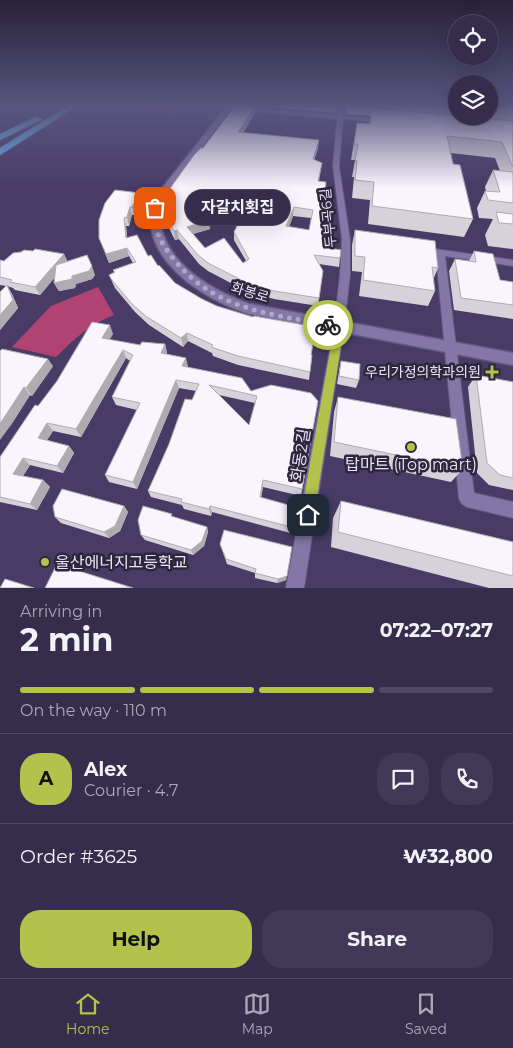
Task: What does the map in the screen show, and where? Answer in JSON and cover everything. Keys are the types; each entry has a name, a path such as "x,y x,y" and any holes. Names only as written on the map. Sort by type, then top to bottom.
{"highway":[{"path":"0,144 18,133"},
{"path":"0,152 29,133"}],"street":[{"name":"화봉로","path":"205,133 157,201 154,222 161,244 196,283 229,302 274,314 450,348 513,358"},
{"name":"두부곡6길","path":"339,133 336,166 351,240 339,327"},
{"path":"421,250 513,263"},
{"path":"440,253 467,499 513,510"},
{"name":"화동2길","path":"295,588 339,327"}],"shaded area":[{"path":"98,287 114,315 97,323 83,333 56,357 12,347 51,306"}],"building":[{"path":"214,133 253,133 319,140 313,159 322,163 318,181 326,182 324,204 329,208 328,215 331,215 324,247 341,250 340,258 314,255 323,271 319,298 274,291 245,282 208,263 198,255 177,230 174,231 167,220 163,221 163,202 171,187","holes":["197,202 218,205 225,215 241,218 234,232 249,259 243,263 224,238 205,248 187,227 209,220","294,207 313,210 309,230 286,226"]},
{"path":"356,133 513,133 513,167 502,142 447,136 453,164 460,165 473,219 372,206 374,182 355,180 357,161 355,160 358,144 354,144"},
{"path":"493,170 513,172 513,203 488,200 485,191 500,192"},
{"path":"115,190 140,193 132,207 130,207 127,217 124,218 126,238 137,235 148,256 151,255 158,266 175,283 217,306 253,317 316,327 310,372 238,356 211,347 213,345 187,333 181,338 147,317 132,304 109,275 115,272 113,270 136,262 127,248 106,254 99,238 99,220 105,203"},
{"path":"496,212 513,214 513,224 499,223"},
{"path":"355,230 435,241 438,268 432,267 435,291 363,280 365,257 355,256"},
{"path":"35,249 64,254 35,287 10,282 12,280 0,277 0,260 4,261 13,253 24,250 33,251"},
{"path":"474,251 493,254 500,280 513,282 513,305 461,298 455,259 476,262"},
{"path":"87,255 92,266 89,271 72,276 72,279 54,283 56,265"},
{"path":"7,285 13,300 0,315 0,292"},
{"path":"92,322 110,325 102,338 140,345 142,342 165,344 161,353 186,358 182,366 242,378 251,391 271,385 311,393 318,401 302,489 263,480 260,497 299,508 295,528 210,506 209,509 181,502 182,499 148,491 169,444 185,399 192,400 199,384 176,380 133,482 105,475 140,403 112,397 133,355 123,350 76,429 47,423 38,438 69,446 57,466 23,458 13,474 43,480 30,504 0,497 0,457 35,405 38,406 57,381","holes":["209,385 257,396 249,425"]},
{"path":"2,349 48,359 26,388 24,387 0,424 0,351"},
{"path":"341,361 360,364 359,380 339,376"},
{"path":"476,375 513,382 513,478 500,475 487,463"},
{"path":"338,397 456,419 463,469 334,442"},
{"path":"62,489 124,506 115,526 104,532 55,517 53,506"},
{"path":"341,501 513,542 513,576 338,532"},
{"path":"143,506 207,527 202,541 191,550 141,535 138,520"},
{"path":"224,530 292,547 287,576 278,579 255,573 256,569 226,559 220,544"},
{"path":"57,564 133,588 45,588"},
{"path":"5,579 34,588 0,588"}],"way so far":[{"path":"155,208 155,229 161,244 182,270 212,294 249,309 328,325"}],"place":[{"name":"자갈치횟집","path":"155,208"},
{"name":"우리가정의학과의원","path":"492,372"},
{"name":"탑마트 (Top mart)","path":"411,447"},
{"name":"울산에너지고등학교","path":"45,562"}],"route":[{"path":"308,515 339,327 328,325"}]}
